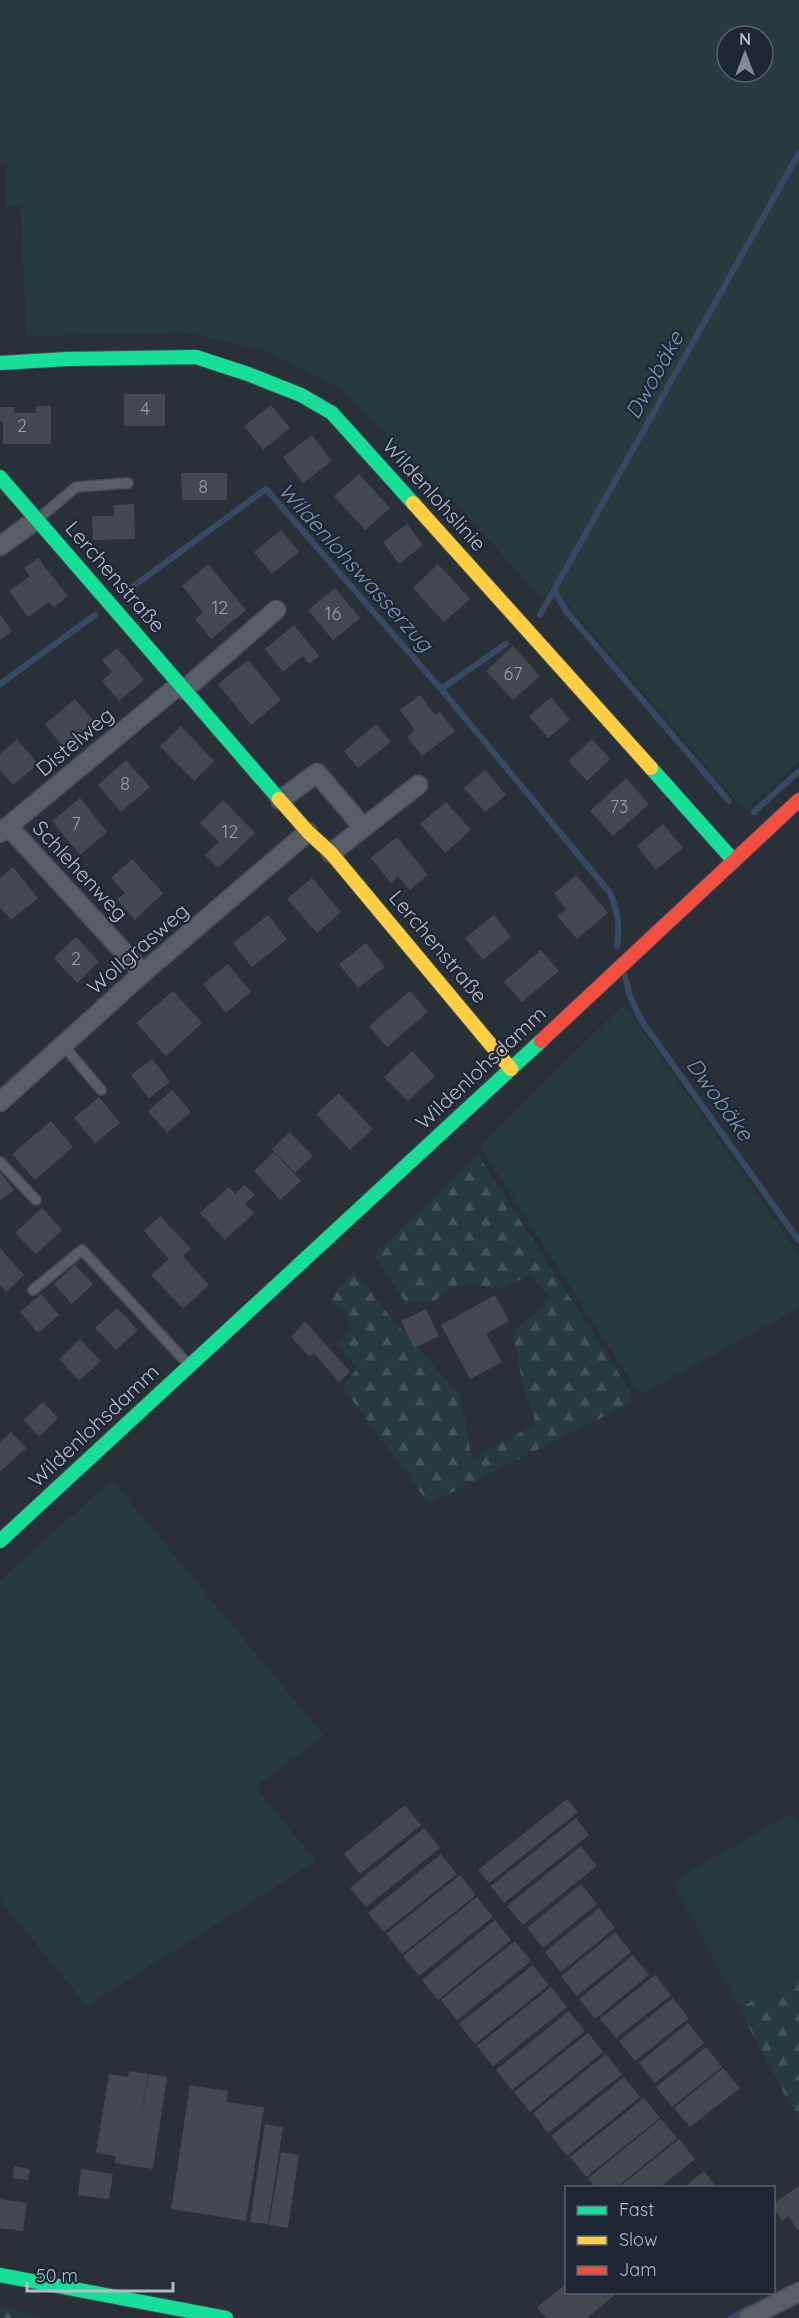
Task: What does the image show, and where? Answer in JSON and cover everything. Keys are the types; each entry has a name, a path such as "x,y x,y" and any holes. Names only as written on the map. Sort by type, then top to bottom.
{"street":[{"name":"Wildenlohslinie","path":"0,363 68,359 196,357 301,395 332,413 735,861"},
{"name":"Lerchenstraße","path":"0,477 308,832 331,853 511,1070"},
{"name":"Lerchenstraße","path":"0,546 36,520"},
{"path":"182,688 276,610"},
{"name":"Distelweg","path":"4,830 182,688"},
{"path":"280,800 317,773 363,827"},
{"path":"331,853 418,785"},
{"name":"Wildenlohsdamm","path":"2,1536 511,1070 799,800"},
{"name":"Schlehenweg","path":"4,830 143,973"},
{"name":"Wollgrasweg","path":"0,1102 143,973 308,832"},
{"path":"0,2275 225,2318"},
{"path":"748,2318 799,2292"}],"lane":[{"path":"36,520 76,488 128,483"},
{"path":"63,1045 101,1090"},
{"path":"0,1162 36,1200"},
{"name":"Wildenlohsdamm","path":"33,1290 82,1250 190,1366"}],"green space":[{"path":"0,0 799,0 799,762 745,811 552,585 543,600 465,513 338,387 260,349 187,333 27,336 20,206 6,207 7,164 0,164"},
{"path":"624,1004 799,1255 799,1308 640,1395 480,1146"},
{"path":"478,1155 632,1394 627,1405 429,1504 342,1386 357,1369 337,1344 353,1326 331,1298 354,1271 393,1320 460,1395 472,1459 536,1424 522,1380 512,1331 537,1312 549,1297 530,1274 503,1289 460,1283 432,1302 406,1303 374,1255"},
{"path":"112,1480 324,1736 255,1787 316,1861 87,2006 0,1900 0,1580"},
{"path":"792,1813 799,1823 799,1976 739,2008 673,1881"},
{"path":"799,1976 799,2122 739,2008"},
{"path":"0,2305 39,2318 0,2318"}],"building":[{"path":"124,394 165,394 165,426 124,426"},
{"path":"271,405 290,428 263,450 244,426"},
{"path":"36,406 51,406 51,444 3,444 3,421 0,421 0,407 14,407 14,413 36,413"},
{"path":"312,435 332,461 303,483 283,457"},
{"path":"181,473 227,473 227,500 182,500"},
{"path":"359,474 390,508 365,530 334,496"},
{"path":"134,504 135,539 93,540 92,516 114,516 114,505"},
{"path":"407,524 423,545 399,564 383,542"},
{"path":"281,530 299,552 272,574 254,552"},
{"path":"38,558 68,596 54,607 49,602 28,617 9,591 30,576 24,568"},
{"path":"208,564 246,610 211,639 195,619 203,612 182,586"},
{"path":"438,564 470,599 444,622 413,588"},
{"path":"335,588 360,618 333,640 308,610"},
{"path":"0,614 12,631 0,640"},
{"path":"294,625 319,656 309,664 303,656 283,672 265,649"},
{"path":"513,646 540,676 513,700 486,671"},
{"path":"117,648 144,680 119,701 102,681 112,672 102,660"},
{"path":"248,660 281,700 251,725 218,684"},
{"path":"420,695 435,715 440,712 455,731 422,756 407,737 415,730 400,710"},
{"path":"551,697 570,720 548,738 529,716"},
{"path":"75,699 94,721 63,747 45,724"},
{"path":"376,724 391,742 358,768 344,751"},
{"path":"181,726 214,761 194,781 160,746"},
{"path":"17,739 38,764 13,785 0,770 0,754"},
{"path":"592,739 610,759 587,781 568,761"},
{"path":"126,760 150,787 121,812 98,785"},
{"path":"485,770 506,795 485,812 464,788"},
{"path":"626,778 649,804 613,836 590,811"},
{"path":"80,798 107,832 80,855 52,821"},
{"path":"223,800 255,833 218,868 205,855 219,842 200,823"},
{"path":"446,802 471,830 445,853 420,824"},
{"path":"663,824 683,848 656,870 637,846"},
{"path":"397,837 428,875 410,890 398,876 391,883 371,858"},
{"path":"132,859 163,893 135,920 117,900 125,893 111,878"},
{"path":"13,867 38,898 11,920 0,907 0,878"},
{"path":"576,875 608,913 577,939 557,916 566,909 554,894"},
{"path":"312,878 341,912 317,933 287,899"},
{"path":"268,915 287,939 252,967 233,943"},
{"path":"494,915 511,937 483,960 465,938"},
{"path":"76,937 99,962 77,983 54,958"},
{"path":"366,943 385,967 358,988 339,964"},
{"path":"541,950 559,971 522,1002 504,982"},
{"path":"228,964 251,992 226,1013 203,984"},
{"path":"173,991 202,1023 166,1056 136,1023"},
{"path":"410,991 428,1012 387,1047 369,1026"},
{"path":"412,1051 435,1076 408,1101 384,1077"},
{"path":"152,1059 170,1082 149,1098 131,1075"},
{"path":"172,1090 191,1112 167,1133 148,1111"},
{"path":"339,1093 373,1129 350,1150 316,1114"},
{"path":"99,1097 120,1123 95,1143 74,1118"},
{"path":"51,1121 73,1147 35,1180 12,1154"},
{"path":"290,1132 313,1156 295,1173 272,1149"},
{"path":"274,1152 301,1181 280,1200 254,1171"},
{"path":"0,1172 14,1190 0,1201"},
{"path":"245,1185 255,1195 245,1204 254,1213 225,1240 200,1213 229,1187 235,1194"},
{"path":"42,1208 62,1230 36,1254 15,1233"},
{"path":"160,1216 191,1249 183,1256 209,1285 183,1309 151,1275 169,1259 144,1231"},
{"path":"0,1248 24,1275 6,1292 0,1285"},
{"path":"75,1265 93,1284 72,1304 54,1284"},
{"path":"41,1294 59,1315 38,1333 20,1312"},
{"path":"495,1295 509,1321 486,1334 502,1362 470,1379 441,1325"},
{"path":"117,1308 138,1330 116,1350 95,1328"},
{"path":"426,1309 439,1336 414,1348 401,1321"},
{"path":"305,1321 350,1372 339,1382 314,1353 310,1357 291,1337"},
{"path":"80,1339 101,1361 79,1381 59,1359"},
{"path":"43,1402 58,1418 39,1437 24,1420"},
{"path":"11,1432 26,1448 0,1472 0,1442"},
{"path":"567,1799 578,1812 489,1883 478,1870"},
{"path":"405,1805 421,1825 360,1874 344,1854"},
{"path":"576,1818 589,1835 504,1903 491,1886"},
{"path":"424,1828 440,1848 366,1907 350,1888"},
{"path":"581,1846 597,1866 523,1925 507,1906"},
{"path":"441,1854 457,1874 384,1932 368,1913"},
{"path":"460,1875 476,1895 402,1954 386,1934"},
{"path":"581,1884 597,1904 543,1948 527,1928"},
{"path":"477,1897 493,1917 419,1976 403,1956"},
{"path":"599,1908 615,1928 561,1972 545,1952"},
{"path":"495,1920 511,1940 438,2000 422,1980"},
{"path":"615,1932 631,1952 577,1996 561,1976"},
{"path":"515,1941 531,1961 457,2020 441,2000"},
{"path":"633,1955 649,1975 595,2019 579,1999"},
{"path":"533,1965 549,1985 475,2044 459,2024"},
{"path":"655,1975 671,1995 616,2038 600,2019"},
{"path":"551,1987 567,2007 493,2066 477,2046"},
{"path":"673,1998 689,2018 635,2061 619,2041"},
{"path":"569,2011 585,2031 512,2090 496,2070"},
{"path":"688,2023 704,2043 655,2083 639,2063"},
{"path":"588,2033 603,2052 530,2112 514,2092"},
{"path":"706,2047 722,2067 672,2107 656,2087"},
{"path":"606,2054 622,2074 548,2133 533,2113"},
{"path":"723,2068 740,2088 690,2127 674,2108"},
{"path":"129,2071 148,2074 141,2117 149,2074 167,2077 153,2169 115,2163 116,2156 96,2153 109,2074 128,2077"},
{"path":"624,2077 640,2097 567,2156 551,2136"},
{"path":"190,2085 228,2091 226,2102 264,2107 246,2221 171,2209"},
{"path":"644,2098 660,2118 586,2177 570,2157"},
{"path":"661,2119 677,2138 618,2186 594,2186 588,2178"},
{"path":"265,2124 283,2127 268,2224 250,2222"},
{"path":"679,2139 695,2159 661,2186 620,2186"},
{"path":"281,2152 299,2155 288,2228 269,2225"},
{"path":"14,2166 30,2169 28,2180 13,2178"},
{"path":"81,2169 113,2174 109,2199 78,2195"},
{"path":"704,2171 715,2186 685,2186"},
{"path":"799,2186 799,2232 788,2216 782,2221 775,2210 775,2202"},
{"path":"0,2199 27,2203 23,2231 0,2228"},
{"path":"565,2285 565,2294 616,2294 587,2318 546,2318 537,2307"}],"waterway":[{"name":"Dwobäke","path":"540,615 799,153"},
{"name":"Wildenlohswasserzug","path":"124,593 266,489 441,689"},
{"path":"554,590 566,611 729,801"},
{"name":"Wildenlohswasserzug","path":"0,684 95,615"},
{"name":"Dwobäke","path":"506,644 441,689 610,893 618,919 617,946"},
{"path":"754,812 799,771"},
{"name":"Dwobäke","path":"624,973 630,996 641,1020 799,1241"},
{"path":"731,2318 749,2308"}],"traffic: fast":[{"path":"0,363 68,359 196,357 248,374 301,395 332,413 413,503"},
{"path":"0,477 279,799"},
{"path":"651,768 734,861"},
{"path":"0,1541 541,1041"},
{"path":"0,2275 226,2318"}],"traffic: slow":[{"path":"413,503 651,768"},
{"path":"279,799 308,832 331,853 511,1069"}],"traffic: jam":[{"path":"541,1041 799,800"}]}
